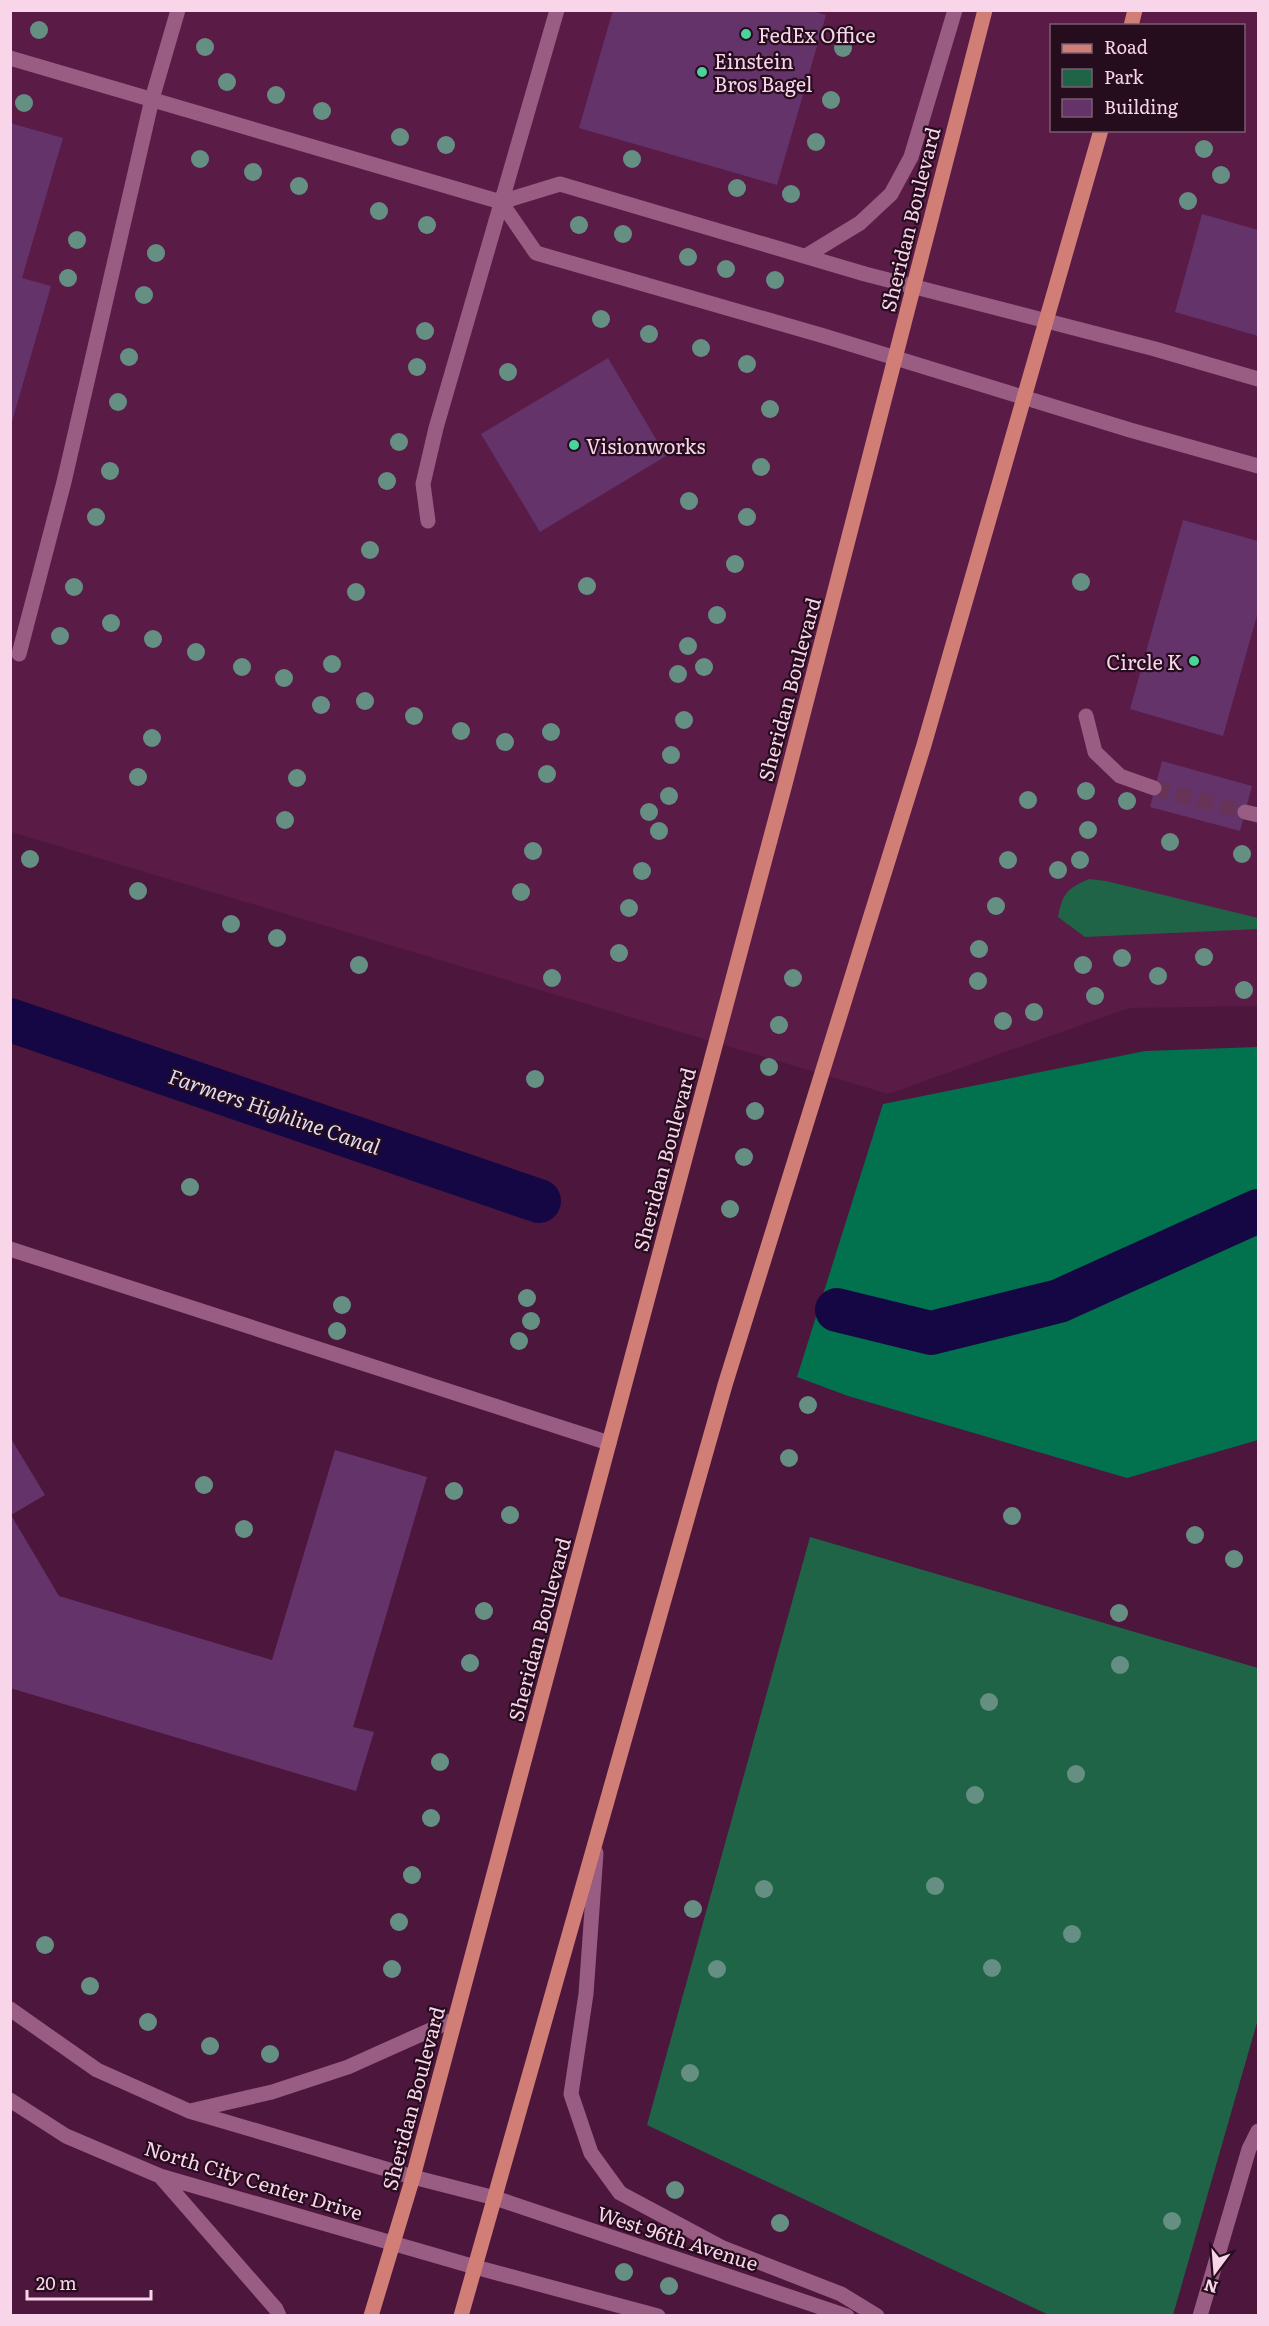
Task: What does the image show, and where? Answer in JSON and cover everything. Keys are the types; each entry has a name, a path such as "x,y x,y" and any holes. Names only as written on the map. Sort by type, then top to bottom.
{"main road":[{"name":"Sheridan Boulevard","path":"371,2316 413,2177 785,784 985,10"},
{"path":"461,2316 725,1385 924,745 1100,132"}],"street":[{"path":"19,654 64,482 152,99 178,10"},
{"path":"428,521 423,484 436,428 557,10"},
{"path":"806,256 860,223 891,194 911,157 955,10"},
{"path":"10,58 501,202 560,184 806,256 1258,379"},
{"path":"501,202 536,253 1258,466"},
{"path":"1086,716 1095,752 1120,776 1154,788"},
{"path":"10,1249 609,1443"},
{"path":"597,1840 586,1994 572,2094 591,2153 620,2193 723,2248 841,2294 877,2316"},
{"path":"10,2009 97,2070 189,2111 413,2177 495,2198"},
{"path":"189,2111 272,2092 348,2067 455,2019"},
{"name":"North City Center Drive","path":"10,2100 66,2136 160,2176 393,2243"},
{"path":"1200,2316 1249,2149 1258,2131"},
{"path":"160,2176 276,2308 279,2316"},
{"name":"West 96th Avenue","path":"495,2198 847,2316"},
{"path":"393,2243 658,2316"}],"shaded area":[{"path":"10,11 1258,11 1258,1006 1129,1008 888,1094 11,832"}],"green space":[{"path":"1089,879 1106,881 1258,918 1258,929 1085,937 1058,917 1067,892"},
{"path":"1258,1047 1258,1440 1127,1478 848,1396 797,1377 883,1104 1145,1051"},
{"path":"810,1537 1258,1668 1258,2019 1173,2315 1049,2315 647,2125"}],"building":[{"name":"Einstein Bros Bagel","path":"613,10 809,10 826,15 777,185 579,128"},
{"path":"10,123 63,138 22,278 51,286 11,425"},
{"path":"1202,214 1258,230 1258,336 1175,312"},
{"name":"Visionworks","path":"608,358 666,456 540,532 481,434"},
{"name":"Circle K","path":"1183,520 1258,541 1258,612 1223,736 1130,709"},
{"path":"1162,761 1252,786 1240,831 1150,807"},
{"path":"10,1437 45,1495 11,1515 59,1596 272,1660 335,1450 427,1477 353,1727 374,1732 356,1791 10,1688"}],"waterway":[{"name":"Farmers Highline Canal","path":"10,1020 539,1201"},
{"name":"Farmers Highline Canal","path":"837,1310 931,1333 1059,1301 1258,1211"}],"tunnel":[{"path":"1154,788 1245,812"}],"place":[{"name":"FedEx Office","path":"746,34"},
{"name":"Einstein Bros Bagel","path":"702,72"},
{"name":"Visionworks","path":"574,445"},
{"name":"Circle K","path":"1194,661"}]}
